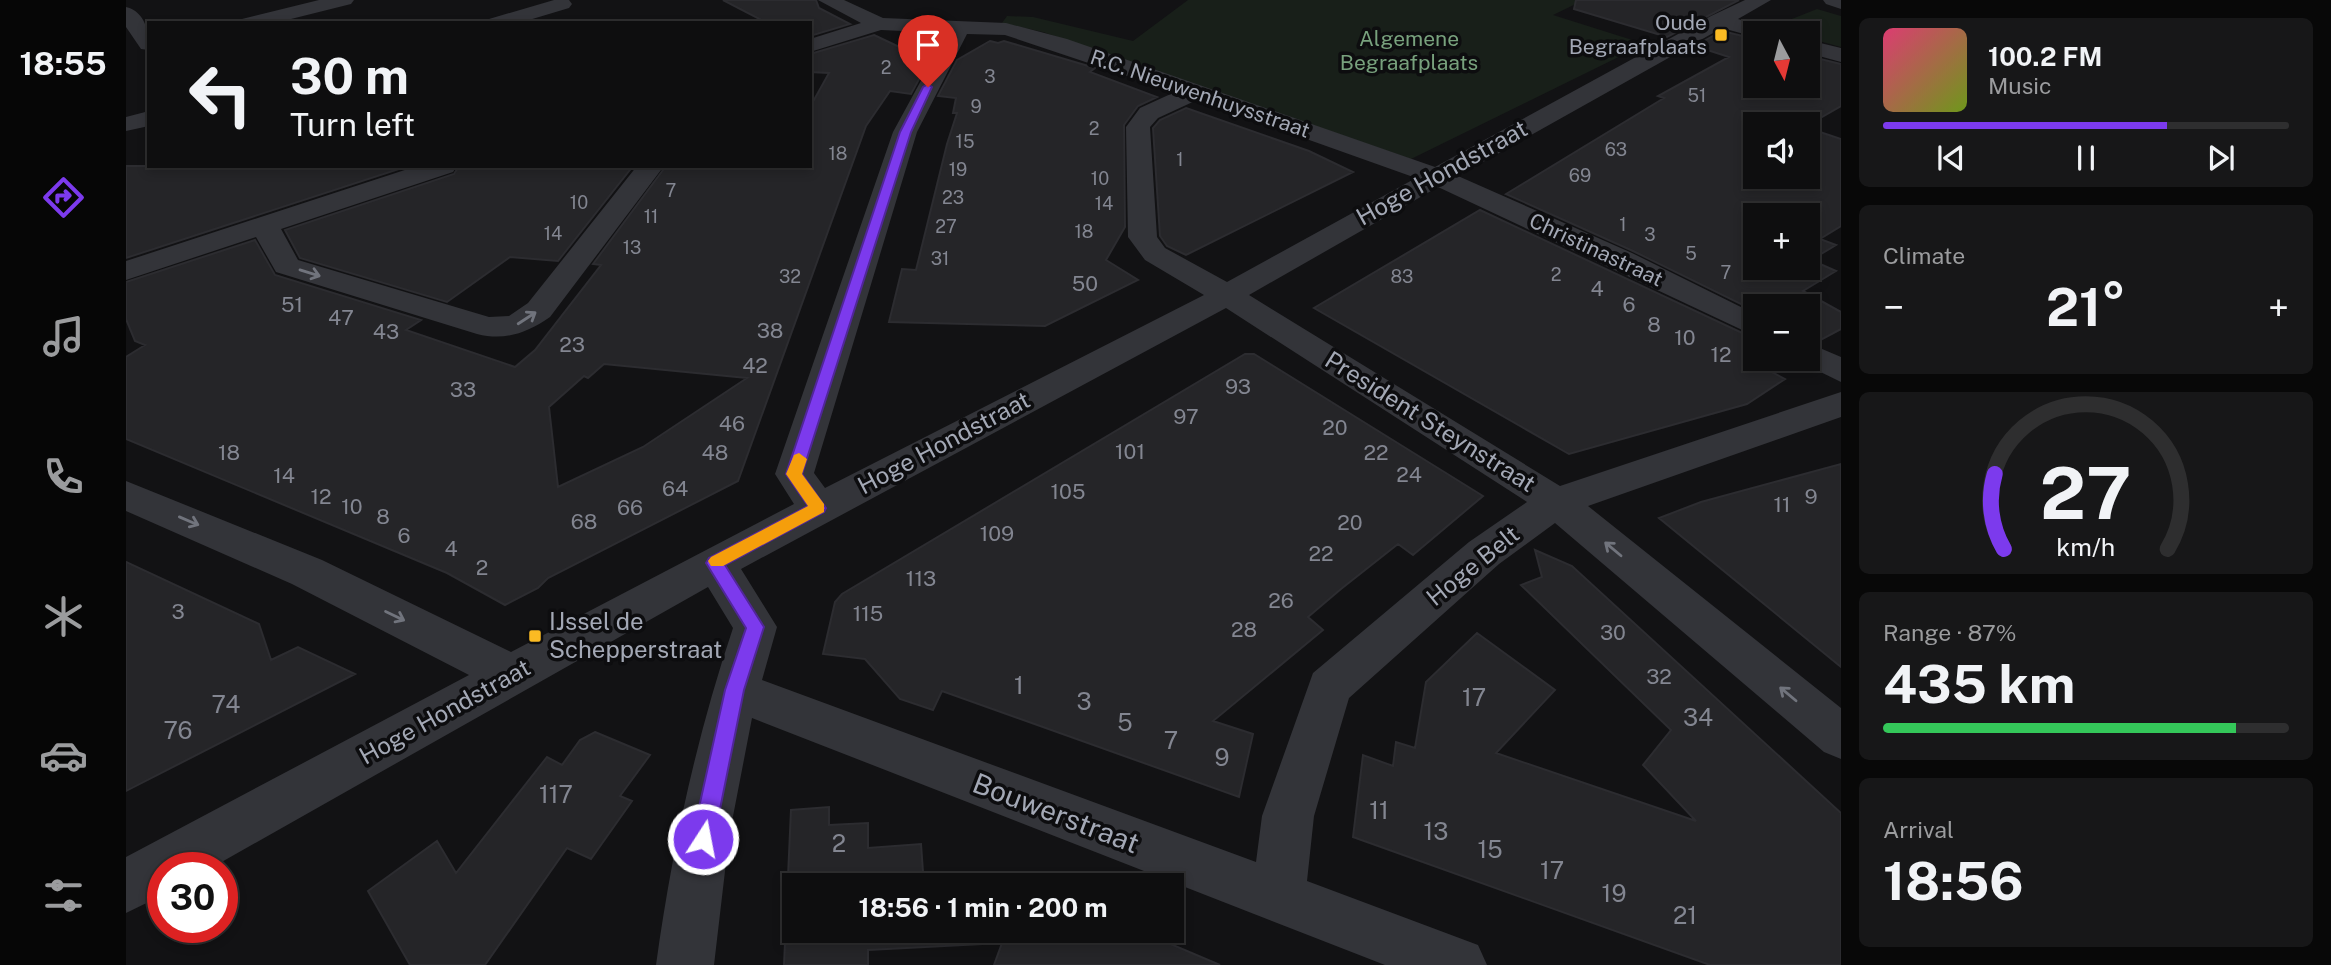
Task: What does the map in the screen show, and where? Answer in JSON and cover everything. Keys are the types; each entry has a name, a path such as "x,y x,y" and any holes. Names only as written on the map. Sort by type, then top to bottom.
{"street":[{"path":"258,21 344,0"},
{"path":"828,0 879,24"},
{"name":"Hoge Hondstraat","path":"126,886 715,563 1227,295 1718,20 1761,0"},
{"path":"1833,0 1841,4"},
{"path":"501,21 559,2"},
{"path":"126,13 147,43"},
{"path":"1718,20 1743,27"},
{"path":"812,45 879,24"},
{"name":"R.C. Nieuwenhuysstraat","path":"879,24 1006,29 1059,44 1436,176"},
{"path":"818,508 794,474 905,132 961,26"},
{"path":"126,52 147,47"},
{"path":"1820,49 1841,55"},
{"name":"President Steynstraat","path":"1193,93 1149,113 1138,127 1143,237 1155,254 1227,295 1556,502 1841,737"},
{"path":"126,124 147,119"},
{"path":"126,271 438,168"},
{"path":"265,227 287,266 488,327 517,325 539,310 649,168"},
{"name":"Christinastraat","path":"1436,176 1620,259 1743,320"},
{"path":"1820,360 1841,371"},
{"name":"Hoge Belt","path":"1278,898 1288,816 1329,687 1484,552 1556,502 1841,404"},
{"path":"126,495 307,572 513,675"},
{"path":"685,965 693,892 734,690 755,627 715,563"},
{"name":"Bouwerstraat","path":"734,690 1458,965"}],"green space":[{"name":"Algemene Begraafplaats","path":"1188,0 1584,0 1553,15 1645,44 1411,159 1043,32 1002,23 1007,16 1033,17 1133,41"},
{"path":"1817,9 1841,16 1841,47 1820,41 1820,21 1787,21"}],"building":[{"path":"723,0 816,0 819,8 850,24 812,35 812,21 763,21"},
{"path":"1576,0 1739,0 1667,37 1574,9"},
{"path":"1722,31 1743,36 1743,98 1820,98 1820,59 1841,64 1841,106 1820,118 1820,112 1743,112 1743,189 1820,189 1820,132 1841,139 1841,226 1820,239 1820,203 1743,203 1743,280 1820,280 1820,264 1836,271 1803,291 1808,294 1743,294 1743,305 1633,251 1506,194 1664,98 1658,96 1729,57 1695,46"},
{"path":"874,35 929,61 911,94 890,91 866,126 738,481 548,578 538,588 505,605 447,573 126,439 126,357 145,345 135,341 126,319 126,282 255,240 275,275 421,320 406,330 515,367 535,350 601,265 593,264 665,168 812,168 812,103 829,73 812,72 812,53","holes":["604,364 747,378 643,447 558,487 549,407 584,376 588,378"]},
{"path":"990,41 1004,41 1095,68 1090,72 1157,97 1138,106 1124,125 1125,227 1106,260 1138,280 1045,326 889,322 902,269 916,270 957,113 953,113 956,98 938,96 957,60"},
{"path":"1186,108 1309,151 1353,172 1186,255 1167,246 1160,236 1153,128 1160,120"},
{"path":"126,166 402,168 126,258"},
{"path":"458,168 631,168 558,261 510,257 447,302 300,258 285,230 454,174"},
{"path":"1480,210 1743,333 1743,371 1770,371 1785,379 1747,404 1569,454 1314,308"},
{"path":"1820,239 1836,245 1820,255"},
{"path":"1820,300 1841,312 1841,329 1820,340"},
{"path":"1245,354 1254,354 1483,496 1413,555 1398,544 1341,589 1308,617 1323,630 1213,721 1253,734 1239,797 942,691 933,710 900,699 865,659 823,654 835,602 842,594"},
{"path":"1841,464 1841,667 1659,518 1701,502"},
{"path":"1535,550 1572,566 1841,813 1841,965 1710,965 1353,837 1363,755 1393,766 1396,742 1415,748 1426,682 1477,633 1555,690 1496,753 1696,821 1643,765 1671,730 1521,585 1542,577"},
{"path":"126,562 259,624 271,660 298,647 355,674 126,791"},
{"path":"595,732 650,755 620,796 632,801 591,859 567,848 485,965 410,965 368,891 437,841 456,873 547,757 562,765 580,740"},
{"path":"829,807 829,825 868,823 868,848 921,844 923,873 788,873 791,810"},
{"path":"785,943 1002,943 868,950 868,965 784,965"},
{"path":"1002,943 1168,943 1220,965 994,965"}],"slow traffic":[{"path":"717,561 818,508 794,474 799,459"}],"place":[{"name":"Oude Begraafplaats","path":"1721,35"},
{"name":"IJssel de Schepperstraat","path":"535,636"}],"route":[{"path":"703,839 734,690 755,627 715,563 818,508 794,474 905,132 928,87"}]}
